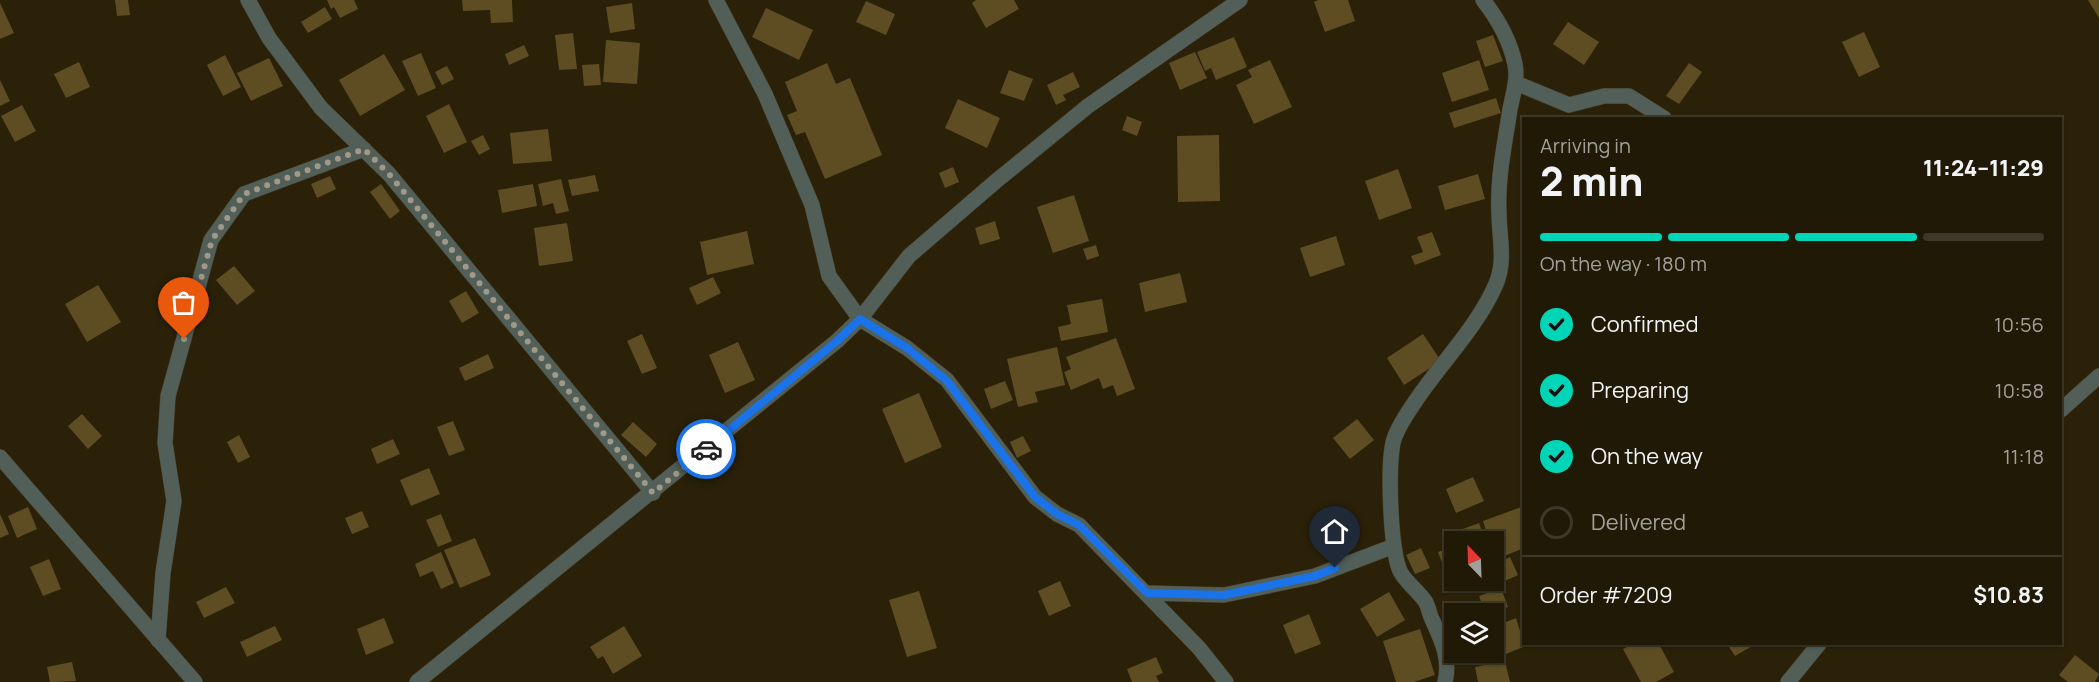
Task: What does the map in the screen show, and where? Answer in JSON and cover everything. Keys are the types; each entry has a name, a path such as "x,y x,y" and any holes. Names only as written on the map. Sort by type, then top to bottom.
{"street":[{"path":"248,0 269,38 321,108 389,174 653,493"},
{"path":"716,0 765,94 808,195 830,276 860,319 907,348 947,381 1035,497 1057,514 1079,525 1199,648 1226,682"},
{"path":"417,682 653,493 837,341 860,319 909,256 995,182 1088,106 1240,0"},
{"path":"1445,682 1447,655 1426,602 1402,574 1394,546 1391,459 1394,438 1419,396 1457,342 1470,330 1496,284 1502,259 1503,237 1498,214 1500,175 1516,82 1515,65 1506,37 1483,0"},
{"path":"1516,82 1569,105 1590,102 1604,96 1629,96 1662,117"},
{"path":"158,640 163,573 174,501 165,442 168,396 212,240 244,194 364,149"},
{"path":"2062,409 2099,376"},
{"path":"0,457 195,682"},
{"path":"1147,593 1224,595 1315,576 1394,546"},
{"path":"1788,682 1818,645"}],"building":[{"path":"115,0 128,0 130,15 117,16"},
{"path":"327,0 354,0 358,9 340,18 334,7 331,9"},
{"path":"462,0 512,0 513,22 491,23 490,10 463,11"},
{"path":"976,0 1014,0 1019,9 986,28 972,3"},
{"path":"1348,0 1355,21 1325,32 1314,2"},
{"path":"2088,0 2099,0 2099,18"},
{"path":"866,1 895,14 886,35 856,22"},
{"path":"0,3 14,33 0,39"},
{"path":"632,3 635,29 610,33 606,7"},
{"path":"325,7 332,19 308,33 301,22"},
{"path":"766,8 813,30 799,60 752,37"},
{"path":"1568,22 1599,42 1584,65 1553,44"},
{"path":"1864,32 1880,67 1859,77 1842,42"},
{"path":"573,33 577,69 559,70 555,35"},
{"path":"1493,35 1503,61 1485,67 1476,41"},
{"path":"1234,37 1247,67 1216,80 1211,68 1205,71 1197,52"},
{"path":"606,40 640,43 637,84 603,82"},
{"path":"524,45 529,56 509,65 505,54"},
{"path":"1195,52 1207,78 1180,90 1169,63"},
{"path":"421,53 436,88 418,96 402,61"},
{"path":"384,54 405,90 360,116 339,80"},
{"path":"225,55 241,87 223,96 207,65"},
{"path":"269,58 283,86 251,101 237,73"},
{"path":"1270,60 1292,107 1254,124 1236,85 1252,77 1248,70"},
{"path":"1479,60 1489,90 1452,102 1442,73"},
{"path":"79,62 90,87 66,98 54,74"},
{"path":"827,63 836,84 850,78 882,155 825,179 805,132 796,135 787,115 797,111 785,82"},
{"path":"1689,63 1702,72 1679,104 1666,96"},
{"path":"599,64 601,85 584,86 582,65"},
{"path":"447,66 454,79 442,85 435,72"},
{"path":"1009,70 1033,79 1024,101 1000,93"},
{"path":"1073,72 1080,87 1063,95 1066,100 1056,105 1047,85"},
{"path":"0,80 10,101 0,106"},
{"path":"1496,98 1501,113 1454,128 1449,113"},
{"path":"958,99 1000,118 987,148 945,128"},
{"path":"449,104 467,142 444,153 426,116"},
{"path":"22,105 36,131 15,142 1,116"},
{"path":"1127,116 1142,122 1137,136 1122,130"},
{"path":"548,129 552,161 513,164 510,133"},
{"path":"483,135 490,149 479,155 471,141"},
{"path":"1219,135 1220,201 1178,202 1177,136"},
{"path":"953,167 959,182 945,188 939,173"},
{"path":"1398,169 1412,208 1379,220 1365,181"},
{"path":"1478,174 1485,199 1445,210 1438,186"},
{"path":"595,175 599,191 572,196 568,180"},
{"path":"330,176 336,189 317,198 311,184"},
{"path":"561,179 569,211 556,214 553,203 543,206 538,184"},
{"path":"381,184 400,211 390,219 370,192"},
{"path":"533,184 537,206 502,213 498,190"},
{"path":"1074,195 1089,241 1053,253 1037,207"},
{"path":"995,221 1000,239 980,245 975,228"},
{"path":"567,223 573,261 539,266 534,228"},
{"path":"747,231 754,264 707,275 700,242"},
{"path":"1432,232 1441,255 1415,265 1411,256 1423,252 1417,237"},
{"path":"1336,236 1345,265 1310,277 1300,248"},
{"path":"1096,245 1099,256 1087,260 1083,249"},
{"path":"234,266 255,291 237,305 216,280"},
{"path":"1180,273 1187,302 1145,312 1139,283"},
{"path":"713,277 721,293 697,305 689,288"},
{"path":"98,285 121,322 87,342 65,304"},
{"path":"466,291 479,313 462,323 449,301"},
{"path":"1102,299 1108,332 1061,341 1058,327 1071,324 1067,305"},
{"path":"642,334 657,368 642,374 627,341"},
{"path":"1423,334 1441,361 1404,385 1387,358"},
{"path":"1116,338 1135,389 1117,396 1113,385 1103,389 1099,378 1071,390 1064,372 1071,369 1066,357"},
{"path":"738,342 755,380 725,393 709,355"},
{"path":"1057,347 1065,385 1035,392 1038,402 1018,407 1007,359"},
{"path":"488,354 494,368 465,381 459,368"},
{"path":"1005,381 1013,400 991,409 984,389"},
{"path":"919,393 942,447 905,463 882,409"},
{"path":"82,414 102,436 88,449 68,426"},
{"path":"1357,419 1374,440 1350,459 1333,438"},
{"path":"453,421 465,450 449,456 437,427"},
{"path":"633,422 657,444 646,457 621,435"},
{"path":"239,435 250,457 238,463 227,442"},
{"path":"1023,436 1031,451 1017,458 1010,442"},
{"path":"393,439 400,454 377,464 371,449"},
{"path":"429,468 440,494 411,506 400,480"},
{"path":"1473,477 1484,501 1456,513 1446,489"},
{"path":"28,507 37,529 17,538 8,516"},
{"path":"1522,507 1522,549 1504,556 1504,531 1486,531 1483,521"},
{"path":"362,511 369,527 352,534 345,518"},
{"path":"0,514 9,534 0,538"},
{"path":"441,514 452,541 438,547 426,520"},
{"path":"1479,523 1482,531 1457,531"},
{"path":"475,538 491,575 460,588 444,550"},
{"path":"1421,548 1430,568 1415,574 1406,555"},
{"path":"1444,550 1444,568 1438,552"},
{"path":"441,552 454,583 441,589 433,571 420,577 415,564"},
{"path":"1510,557 1518,575 1504,581 1504,560"},
{"path":"49,559 61,589 43,596 30,567"},
{"path":"1060,581 1071,606 1049,616 1038,591"},
{"path":"226,587 235,603 204,618 196,602"},
{"path":"919,591 937,648 907,657 889,600"},
{"path":"1493,591 1502,591 1508,607 1504,608 1504,603 1482,603 1479,596"},
{"path":"1389,592 1405,620 1377,637 1360,609"},
{"path":"1309,614 1321,644 1295,654 1283,625"},
{"path":"384,618 394,643 366,655 357,629"},
{"path":"1516,618 1522,645 1528,645 1504,655 1504,623"},
{"path":"275,626 282,640 247,657 240,642"},
{"path":"624,626 642,656 613,674 603,656 598,659 590,647"},
{"path":"1420,629 1435,675 1414,682 1396,682 1383,641"},
{"path":"1631,645 1660,645 1674,672 1656,682 1641,682 1623,649"},
{"path":"1728,645 1754,645 1735,656"},
{"path":"2075,655 2099,674 2095,682 2068,682 2059,675"},
{"path":"1156,657 1163,673 1156,676 1159,682 1132,682 1127,669"},
{"path":"1504,661 1510,682 1478,682 1475,667"},
{"path":"72,662 76,681 50,682 47,667"}],"way so far":[{"path":"184,339 212,240 244,194 269,182 364,149 389,174 653,493 706,449"}],"route":[{"path":"706,449 837,341 860,319 907,348 947,381 1035,497 1057,514 1079,525 1147,593 1224,595 1315,576 1335,568"}]}
